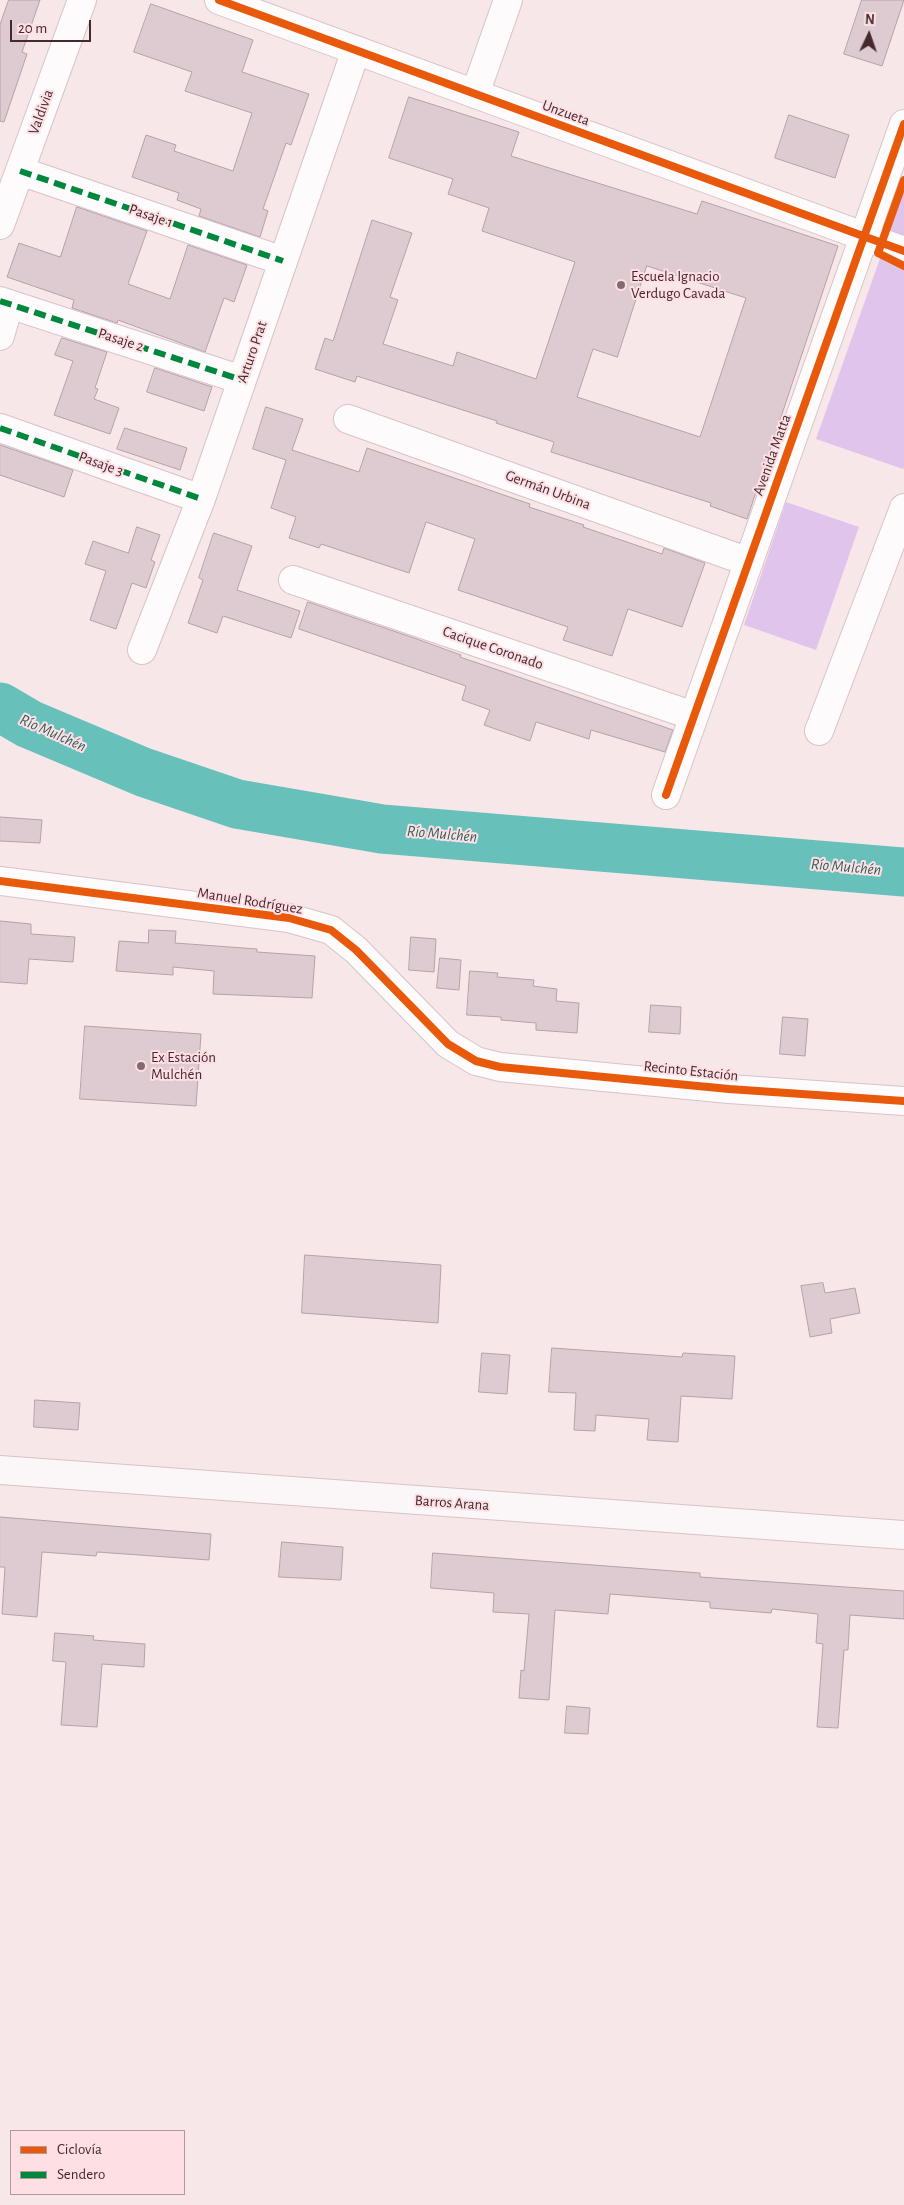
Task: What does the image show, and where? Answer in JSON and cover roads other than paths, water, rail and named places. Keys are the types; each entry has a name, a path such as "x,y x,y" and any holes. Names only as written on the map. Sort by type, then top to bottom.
{"main road":[{"name":"Barros Arana","path":"0,1470 904,1535"}],"street":[{"name":"Valdivia","path":"0,225 82,0"},
{"name":"Unzueta","path":"219,0 904,251"},
{"path":"475,94 508,0"},
{"name":"Arturo Prat","path":"142,650 201,500 356,50"},
{"name":"Avenida Matta","path":"666,795 904,124"},
{"name":"Pasaje 1","path":"20,171 283,261"},
{"path":"0,336 4,303"},
{"name":"Pasaje 2","path":"4,303 242,380"},
{"name":"Germán Urbina","path":"348,419 749,562"},
{"name":"Pasaje 3","path":"0,428 201,500"},
{"path":"819,731 904,508"},
{"name":"Cacique Coronado","path":"293,580 694,716"},
{"name":"Manuel Rodríguez","path":"0,881 289,918 331,930 356,950 448,1044 476,1061"},
{"name":"Recinto Estación","path":"476,1061 500,1067 729,1089 904,1101"}],"waterway":[{"name":"Río Mulchén","path":"0,707 29,724 143,772 237,804 382,829 904,872"}],"place":[{"name":"Escuela Ignacio Verdugo Cavada","path":"621,285"},
{"name":"Ex Estación Mulchén","path":"141,1066"}]}
